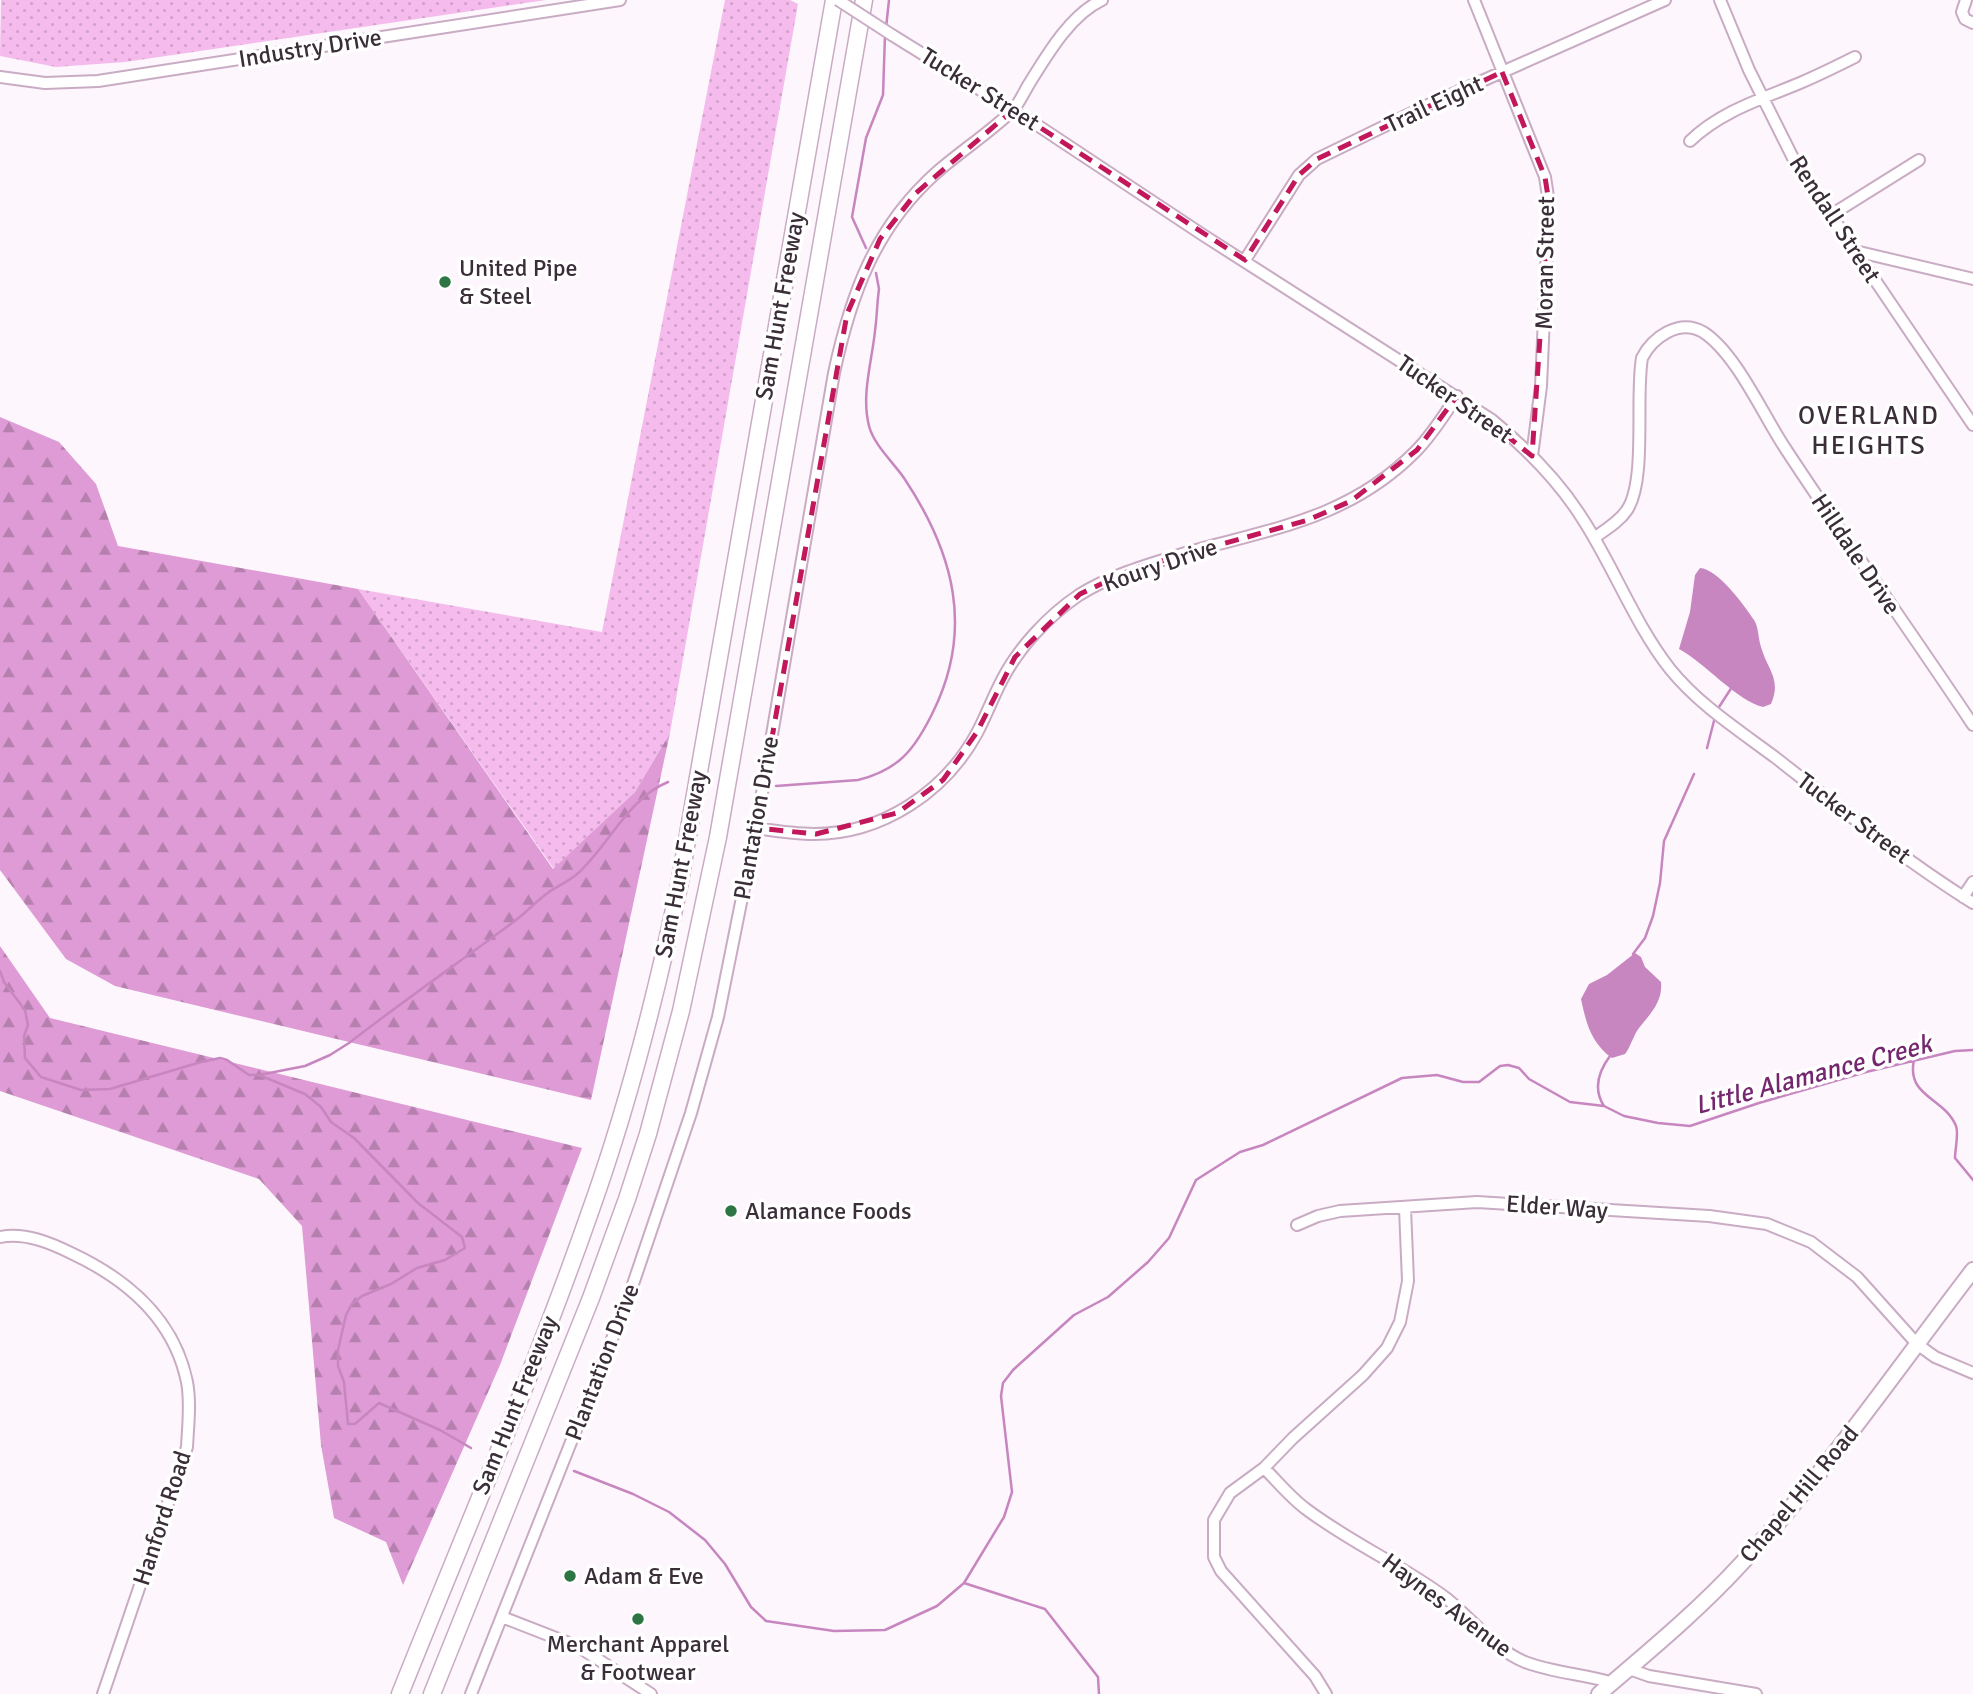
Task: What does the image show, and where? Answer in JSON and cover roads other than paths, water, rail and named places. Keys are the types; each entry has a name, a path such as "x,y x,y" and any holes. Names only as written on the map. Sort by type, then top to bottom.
{"highway":[{"name":"Sam Hunt Freeway","path":"400,1694 591,1212 649,1018 679,886 836,0"},
{"name":"Sam Hunt Freeway","path":"432,1694 611,1245 648,1134 681,1011 718,837 864,0"},
{"path":"438,1694 499,1530"},
{"path":"392,1694 442,1589"}],"main road":[{"name":"Chapel Hill Road","path":"1600,1694 1700,1606 1743,1562 1828,1462 1973,1270"}],"street":[{"name":"Industry Drive","path":"0,77 45,83 98,81 620,0"},
{"name":"Tucker Street","path":"836,0 1013,110 1492,421 1532,456 1567,495 1594,538 1651,645 1684,684 1816,790 1973,903"},
{"name":"Plantation Drive","path":"471,1694 629,1296 691,1113 718,1017 756,828 834,373 847,314 880,239 916,193 1013,110 1060,38 1090,6 1102,0"},
{"name":"Moran Street","path":"1474,0 1545,177 1549,203 1541,386 1532,456"},
{"name":"Trail Eight","path":"1245,260 1299,175 1317,159 1502,72 1665,0"},
{"name":"Rendall Street","path":"1720,0 1762,96 1811,190 1973,425"},
{"path":"1966,0 1962,12 1965,19 1973,23"},
{"path":"1690,141 1706,126 1762,96 1800,83 1855,57"},
{"path":"1830,215 1919,160"},
{"path":"1855,251 1973,279"},
{"name":"Hilldale Drive","path":"1594,538 1615,523 1632,501 1637,479 1642,358 1648,345 1657,337 1673,330 1688,328 1700,331 1726,354 1808,484 1973,725"},
{"name":"Koury Drive","path":"756,828 816,834 846,830 897,813 943,780 962,757 977,732 1015,657 1051,617 1080,594 1133,569 1308,520 1351,501 1395,471 1417,450 1434,431 1457,396"},
{"path":"1963,897 1973,882"},
{"name":"Elder Way","path":"1297,1225 1340,1211 1477,1202 1709,1216 1767,1224 1811,1242 1857,1277 1917,1344 1935,1357 1973,1373"},
{"path":"1326,1694 1315,1676 1222,1570 1214,1557 1214,1520 1230,1493 1264,1468 1363,1375 1387,1348 1400,1322 1408,1281 1405,1208"},
{"name":"Hanford Road","path":"0,1237 32,1238 53,1245 120,1280 152,1308 163,1324 177,1350 187,1382 187,1447 103,1694"},
{"name":"Haynes Avenue","path":"1264,1468 1304,1508 1445,1597 1476,1622 1497,1644 1522,1661 1549,1670 1613,1683"},
{"path":"502,1617 579,1647 652,1694"},
{"path":"1629,1669 1648,1676 1756,1694"}],"waterway":[{"path":"886,28 889,0"},
{"path":"866,248 852,217 866,138 883,95 885,35"},
{"path":"776,786 858,780 895,764 912,747 933,712 946,681 953,651 953,592 946,563 921,506 904,478 879,447 869,426 866,402 879,289 876,273"},
{"path":"1719,707 1732,687"},
{"path":"1707,748 1715,717"},
{"path":"1633,954 1645,938 1653,916 1660,883 1664,841 1694,774"},
{"path":"259,1075 305,1066 349,1043 517,919 549,892 576,875 641,799 668,782"},
{"name":"Little Alamance Creek","path":"0,971 4,982 25,1010 28,1025 24,1036 25,1058 41,1077 81,1090 110,1089 201,1062 220,1058 227,1060 249,1075 259,1075 305,1094 321,1107 331,1122 354,1138 418,1203 462,1237 465,1248 445,1260 417,1268 391,1284 362,1296 352,1304 346,1315 338,1350 338,1366 344,1382 348,1424 355,1424 379,1403 440,1430 471,1448"},
{"name":"Little Alamance Creek","path":"574,1471 633,1494 669,1512 705,1540 725,1564 751,1607 766,1621 834,1631 885,1630 937,1606 964,1583 1004,1517 1012,1492 1001,1396 1003,1383 1013,1370 1074,1315 1108,1297 1148,1262 1169,1238 1196,1180 1240,1152 1263,1145 1402,1078 1437,1075 1463,1082 1479,1082 1500,1066 1508,1065 1519,1068 1529,1079 1570,1102 1604,1106 1624,1116 1658,1123 1690,1126 1866,1072 1955,1051 1973,1050"},
{"path":"1604,1106 1598,1081 1610,1056"},
{"path":"1914,1060 1916,1082 1950,1116 1956,1126 1955,1158 1973,1180"},
{"path":"964,1583 1045,1609 1098,1677 1099,1694"}],"place":[{"name":"United Pipe & Steel","path":"445,282"},
{"name":"Alamance Foods","path":"731,1211"},
{"name":"Adam & Eve","path":"570,1576"},
{"name":"Merchant Apparel & Footwear","path":"638,1619"}],"district":[{"name":"OVERLAND HEIGHTS","path":"1869,430"}]}
